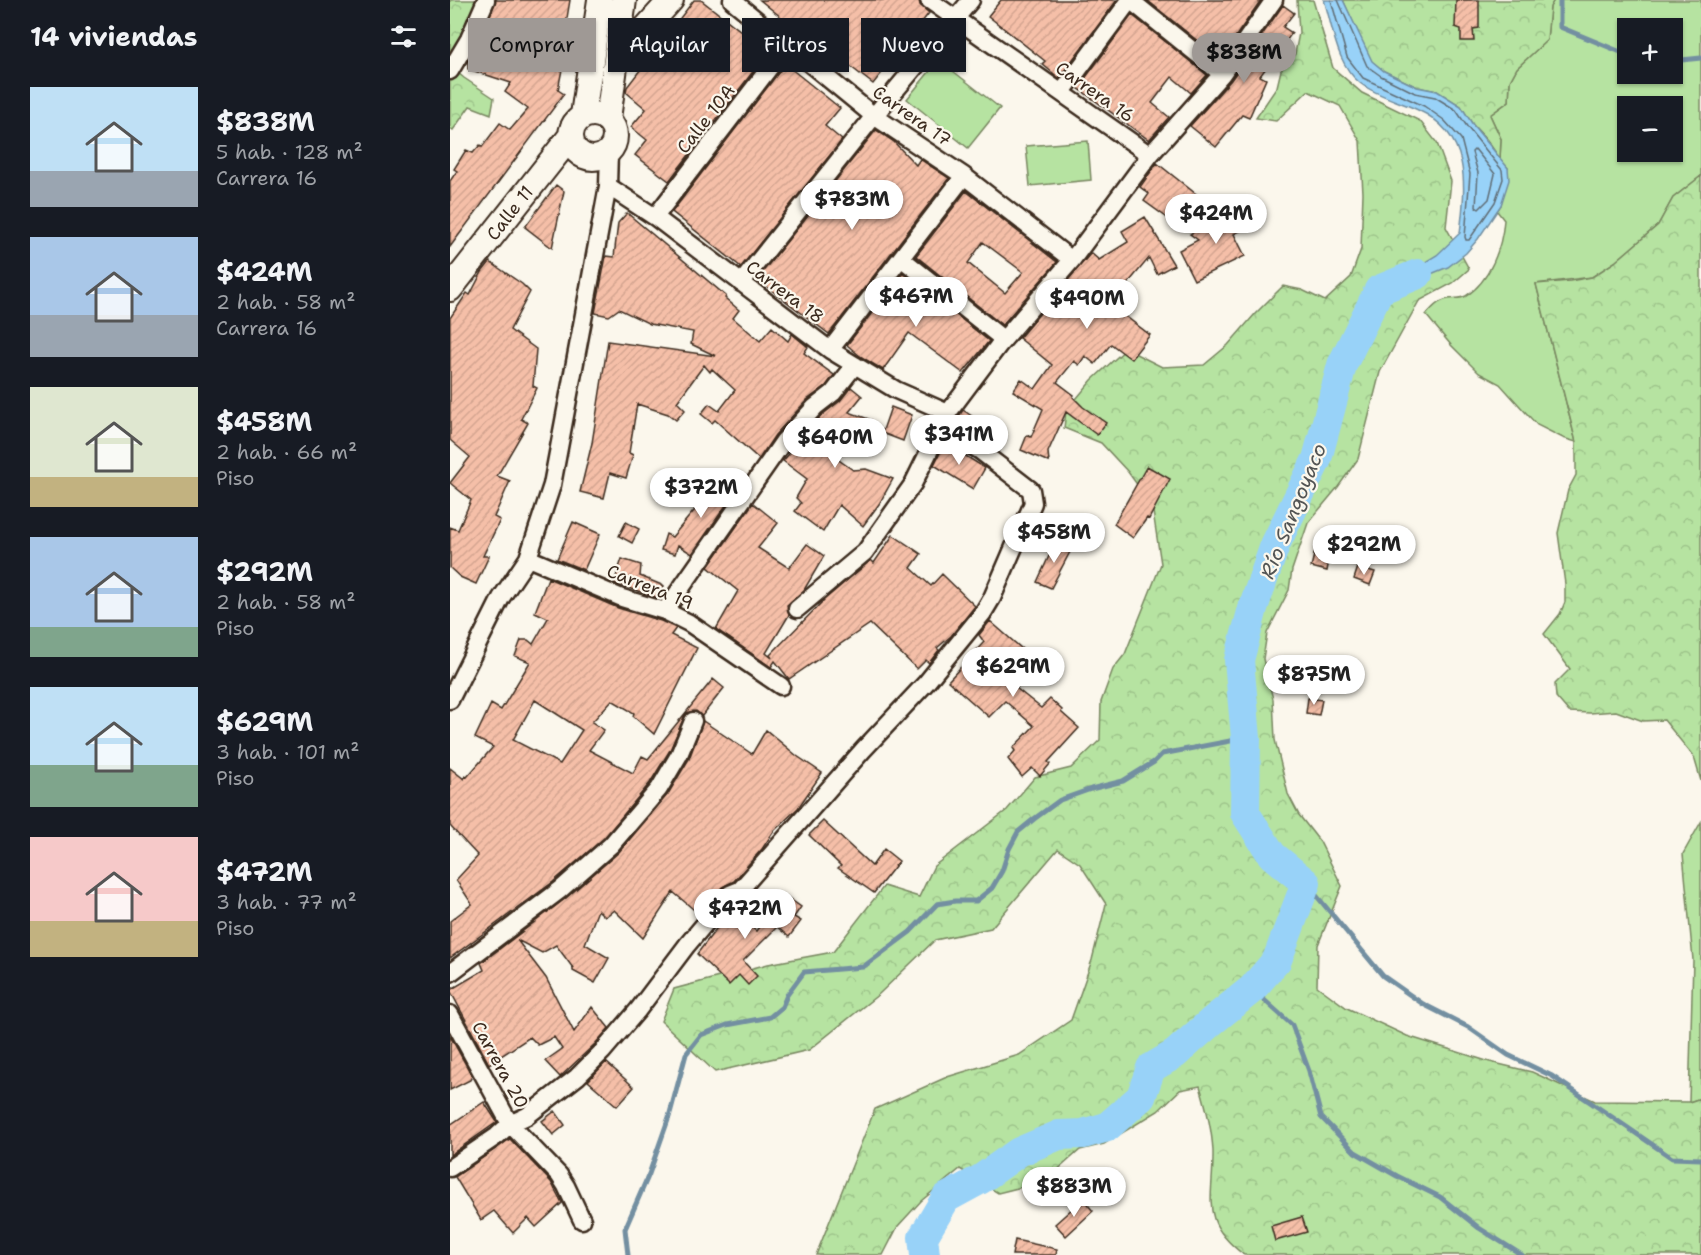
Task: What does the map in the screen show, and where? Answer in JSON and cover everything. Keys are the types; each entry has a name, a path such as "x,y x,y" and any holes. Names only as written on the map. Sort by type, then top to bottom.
{"street":[{"path":"450,71 469,39 486,0"},
{"path":"584,115 600,0"},
{"path":"622,18 624,0"},
{"path":"654,18 670,0"},
{"name":"Carrera 17","path":"732,0 754,18"},
{"name":"Carrera 16","path":"928,0 952,18"},
{"path":"957,18 971,0"},
{"path":"1062,92 1130,0 1222,74"},
{"path":"797,609 865,552 913,484 945,420 1003,339 1072,260 1150,155 1222,74 1275,0"},
{"name":"Carrera 16","path":"966,27 1150,155"},
{"path":"608,119 615,72"},
{"name":"Calle 10A","path":"654,217 766,72"},
{"name":"Carrera 17","path":"820,72 874,116 963,176 1072,260"},
{"path":"741,283 911,72"},
{"path":"592,113 601,114 608,119 615,135 614,144 609,151 602,157 593,159 577,152 570,136 576,120 592,113"},
{"name":"Calle 11","path":"450,289 570,136"},
{"path":"450,700 501,598 528,558 552,485 608,186 609,151"},
{"path":"830,350 963,176"},
{"name":"Carrera 18","path":"510,1124 527,1116 577,1077 603,1050 638,1010 687,945 730,894 740,890 848,766 926,683 983,613 992,598 1033,503 1031,490 979,450 945,420 830,350 654,217 608,186"},
{"path":"900,258 1003,339"},
{"path":"664,611 783,442 815,407 833,393 855,365"},
{"name":"Carrera 19","path":"528,558 622,598 664,611 689,623 781,686"},
{"path":"450,973 551,897 611,845 659,789 679,755 693,721"},
{"name":"Carrera 20","path":"450,1014 510,1124 559,1175 582,1220"},
{"path":"450,1168 497,1136 510,1124"}],"green space":[{"path":"450,0 479,0 468,18 450,66"},
{"path":"1297,0 1313,0 1333,68 1362,93 1420,121 1437,143 1451,181 1446,227 1469,269 1453,283 1419,301 1380,372 1358,459 1308,523 1292,570 1289,590 1267,633 1263,659 1273,699 1275,740 1288,794 1299,815 1320,842 1342,886 1318,945 1317,986 1347,1008 1407,1036 1490,1062 1532,1072 1595,1101 1689,1102 1701,1098 1701,1255 1244,1255 1220,1231 1214,1220 1211,1196 1213,1151 1200,1086 1180,1090 1158,1111 1104,1144 1080,1150 1045,1181 998,1193 960,1169 921,1201 898,1226 883,1255 816,1255 875,1109 947,1077 1019,1055 1071,1020 1092,960 1106,904 1080,864 1058,849 991,928 935,940 879,994 809,1050 715,1072 661,1021 674,989 768,964 833,952 884,886 919,897 934,866 1007,810 1035,777 1071,768 1100,740 1101,702 1113,669 1125,654 1161,564 1152,505 1128,472 1101,443 1064,428 1066,411 1092,380 1126,349 1162,367 1204,365 1228,345 1283,286 1302,290 1325,301 1351,277 1361,249 1363,193 1360,141 1340,106 1308,91 1276,121 1256,118 1277,87 1281,70 1295,54 1299,33"},
{"path":"1343,0 1554,0 1550,7 1547,40 1517,68 1510,81 1509,101 1490,115 1501,139 1500,159 1461,106 1437,91 1417,87 1384,71 1371,61"},
{"path":"1554,0 1701,0 1701,176 1673,198 1658,225 1615,262 1592,277 1536,284 1576,442 1537,425 1500,384 1479,373 1426,315 1441,301 1464,297 1474,290 1482,282 1493,263 1503,230 1504,220 1497,211 1501,205 1508,168 1500,159 1501,139 1490,115 1509,101 1510,81 1517,68 1547,40 1550,7"},
{"path":"450,66 494,98 491,114 470,106 453,130 450,128"},
{"path":"929,72 954,72 1000,108 968,148 907,99"},
{"path":"1088,141 1091,180 1030,186 1026,146"},
{"path":"1701,176 1701,781 1694,757 1664,720 1643,721 1616,711 1569,712 1556,697 1555,684 1570,669 1544,634 1560,614 1565,602 1565,584 1558,533 1568,490 1576,475 1576,442 1536,284 1592,277 1615,262 1658,225 1673,198"},
{"path":"1701,822 1701,1098 1689,1102 1693,960 1683,854"}],"water":[{"path":"1324,0 1343,0 1372,61 1384,71 1417,87 1437,91 1461,106 1473,125 1508,168 1509,180 1501,205 1466,253 1448,267 1379,290 1437,255 1460,233 1463,196 1461,162 1448,132 1435,120 1418,110 1373,91 1352,75 1340,56"}],"building":[{"path":"496,0 570,0 567,18 489,18"},
{"path":"694,0 701,0 724,18 680,18"},
{"path":"760,0 919,0 920,5 929,13 925,18 861,18 861,72 882,72 873,84 849,65 849,18 782,18"},
{"path":"1001,0 1117,0 1059,78 1042,64 1045,61 988,16"},
{"path":"1147,0 1261,0 1220,59"},
{"path":"1456,0 1479,0 1479,28 1473,29 1474,41 1461,41 1461,29 1455,27"},
{"path":"1283,5 1294,13 1283,27 1292,33 1260,76 1266,79 1249,118 1242,115 1216,147 1190,126 1231,80"},
{"path":"1132,15 1207,75 1191,93 1172,77 1152,103 1169,117 1149,140 1078,88"},
{"path":"730,23 742,32 742,72 753,72 669,181 635,155 647,140 631,127 646,109 626,92 627,87 639,72 730,72"},
{"path":"477,72 562,72 558,90 564,94 450,247 450,181 457,171 454,169 466,150 473,153 480,145 482,147 500,123 510,130 528,109 505,92 511,83"},
{"path":"779,72 795,72 840,108 825,126 842,140 741,267 672,212"},
{"path":"876,130 894,142 916,165 920,159 949,178 829,334 757,279"},
{"path":"1157,163 1201,198 1180,227 1144,201 1149,194 1140,187"},
{"path":"556,185 564,191 552,248 525,227"},
{"path":"966,191 1057,262 1002,325 916,256","holes":["983,242 1023,272 1005,293 968,263"]},
{"path":"1256,210 1261,220 1234,234 1245,256 1194,280 1179,250 1198,240 1190,234 1224,215 1229,222"},
{"path":"627,213 726,296 725,298 739,310 733,318 760,341 772,327 788,341 792,334 808,347 804,353 834,375 826,386 807,400 775,435 759,459 715,420 712,423 701,414 709,404 719,411 735,390 712,369 710,372 704,365 677,402 685,410 676,420 668,414 637,404 629,453 633,455 626,478 610,473 604,498 580,492 592,443 608,341 716,356 691,344 693,332 650,324 619,309 609,316 595,313 606,256 614,257 618,223"},
{"path":"1145,217 1174,265 1157,274 1149,258 1125,287 1135,295 1124,309 1127,310 1124,315 1150,335 1131,359 1111,344 1095,364 1085,356 1079,365 1074,361 1057,382 1074,395 1073,397 1083,407 1106,423 1097,435 1066,412 1048,452 1049,462 1021,450 1027,435 1031,437 1043,409 1013,391 1021,379 1035,389 1052,365 1019,338 1091,253 1099,260 1128,242 1122,231"},
{"path":"490,262 530,292 510,330 536,349 533,386 537,388 521,419 528,423 497,476 510,481 494,517 500,520 483,556 489,556 476,584 460,577 450,568 450,527 458,530 471,500 450,483 470,457 450,440 450,318 467,293 470,295"},
{"path":"903,273 989,341 963,373 909,333 883,370 847,345"},
{"path":"851,387 862,396 849,412 871,420 863,442 843,434 829,453 853,470 866,469 893,479 863,526 839,505 823,532 795,511 801,503 796,498 807,479 783,461 822,415 840,401"},
{"path":"891,407 912,415 903,441 882,433"},
{"path":"963,410 989,428 982,439 954,424"},
{"path":"945,443 985,468 973,489 934,465"},
{"path":"1147,466 1170,479 1149,519 1147,518 1133,538 1114,524"},
{"path":"724,475 738,488 692,554 678,545 675,554 661,550 666,534 672,537"},
{"path":"753,503 778,523 758,548 789,568 807,544 824,556 804,590 787,605 789,615 766,653 772,658 770,655 824,600 871,560 874,563 893,535 921,554 911,568 931,586 942,574 975,606 951,636 937,648 939,650 929,663 926,660 917,669 870,624 789,679 775,661 771,667 716,629 738,591 708,567"},
{"path":"573,522 600,534 584,570 557,559"},
{"path":"626,522 639,529 632,543 619,536"},
{"path":"1056,541 1072,548 1051,588 1037,582"},
{"path":"1315,551 1330,555 1327,571 1311,567"},
{"path":"622,559 641,565 640,576 664,586 659,598 614,583"},
{"path":"1358,567 1375,572 1370,585 1354,579"},
{"path":"548,578 618,608 676,628 671,635 697,648 654,734 633,716 634,713 612,700 592,722 604,730 589,750 633,773 642,756 648,759 713,679 724,688 702,716 696,711 686,713 670,750 650,783 604,838 553,882 450,958 450,921 472,904 456,880 478,856 450,826 450,768 464,779 493,747 475,738 491,704 501,710 530,662 515,656 521,640 528,640 533,644 548,618 535,612","holes":["535,700 582,730 560,764 513,740"]},
{"path":"990,621 1037,662 1016,688 1041,708 1050,699 1079,728 1048,762 1050,764 1040,776 1032,768 1022,777 1008,759 1015,751 1013,748 1034,726 1005,701 989,717 948,681 984,642 979,635"},
{"path":"1308,698 1322,700 1319,715 1306,713"},
{"path":"703,721 752,754 766,730 822,773 798,808 774,831 762,849 734,881 722,887 699,914 673,892 643,938 614,910 605,917 598,910 585,944 609,958 595,983 573,971 556,945 542,953 517,940 546,978 574,1032 592,1007 609,1028 560,1077 545,1061 562,1049 554,1037 538,1045 530,1037 489,1064 450,990 484,970 481,963 566,898 619,852 668,794 689,759"},
{"path":"823,821 872,866 884,849 899,861 874,893 838,868 841,866 809,835"},
{"path":"783,894 801,907 794,917 801,921 789,937 777,927 743,961 757,976 748,985 739,975 729,985 697,954 732,908 756,931"},
{"path":"450,1036 472,1076 470,1080 450,1090"},
{"path":"606,1062 634,1087 617,1106 588,1081"},
{"path":"484,1102 497,1122 450,1155 450,1125"},
{"path":"555,1111 565,1125 553,1135 542,1121"},
{"path":"510,1139 551,1182 562,1203 536,1227 528,1218 513,1233 494,1211 481,1220 455,1177"},
{"path":"1083,1199 1093,1211 1066,1236 1055,1224"},
{"path":"1302,1217 1307,1232 1275,1241 1271,1226"},
{"path":"1015,1240 1057,1249 1056,1255 1012,1255"}],"waterway":[{"path":"1560,0 1560,27 1617,50"},
{"path":"1683,60 1701,58"},
{"name":"Río Sangoyaco","path":"925,1255 923,1237 946,1198 981,1179 1019,1152 1059,1135 1083,1134 1107,1127 1141,1097 1151,1068 1175,1054 1252,989 1277,960 1306,883 1272,855 1245,813 1246,738 1239,660 1253,608 1275,545 1317,459 1342,365 1379,290 1418,274"},
{"path":"628,1255 625,1229 649,1174 669,1117 686,1054 701,1035 727,1025 770,1017 782,1007 787,995 804,972 863,967 910,932 937,904 976,901 992,888 1002,871 1009,849 1018,832 1060,800 1123,781 1154,762 1162,754 1246,738"},
{"path":"1306,883 1383,976 1423,1004 1468,1027 1508,1055 1552,1076 1672,1158 1701,1159"},
{"path":"1252,989 1292,1025 1309,1071 1321,1117 1355,1152 1440,1197 1479,1228 1522,1255"}]}
